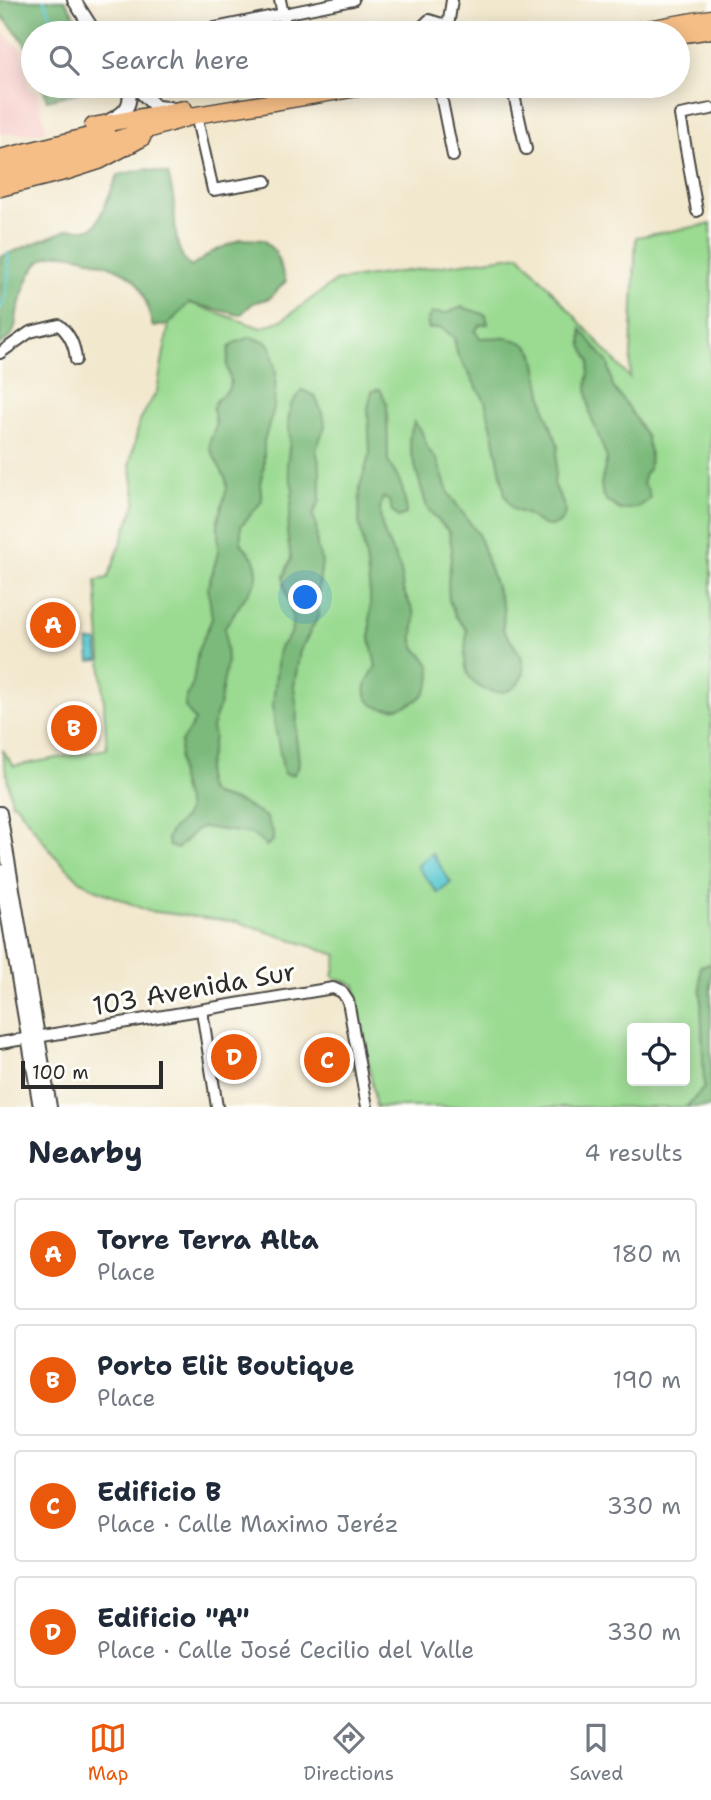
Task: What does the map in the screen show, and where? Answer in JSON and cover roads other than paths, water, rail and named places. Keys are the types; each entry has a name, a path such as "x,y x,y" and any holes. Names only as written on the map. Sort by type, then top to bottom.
{"main road":[{"path":"690,22 711,18"},
{"path":"690,33 711,30"},
{"path":"0,158 250,98"},
{"path":"0,147 103,123 285,98"},
{"path":"0,188 99,161 193,111"},
{"path":"0,172 63,156 177,120"}],"street":[{"path":"74,0 87,21"},
{"path":"280,0 284,21"},
{"path":"249,21 353,0"},
{"path":"448,21 452,0"},
{"path":"103,123 122,115 129,106 129,98"},
{"path":"147,98 156,107 193,111 213,190 266,181"},
{"path":"441,98 453,156"},
{"path":"515,98 526,149"},
{"path":"697,211 680,115 711,109"},
{"path":"0,353 30,332 58,326 68,333 76,350 76,360"},
{"path":"0,813 33,1037 40,1107"},
{"path":"0,871 33,1037 50,1107"},
{"name":"103 Avenida Sur","path":"0,1043 326,988 342,992 348,1005 367,1107"},
{"path":"202,1011 218,1107"}],"water":[{"path":"97,641 99,660 90,661 88,642"},
{"path":"432,853 451,883 438,893 417,866"}],"waterway":[{"path":"44,0 54,21"},
{"path":"0,308 7,289 8,253"}],"place":[{"name":"Torre Terra Alta","path":"53,625"},
{"name":"Porto Elit Boutique","path":"74,728"},
{"name":"Edificio \"A\"","path":"234,1057"},
{"name":"Edificio B","path":"327,1060"}]}
